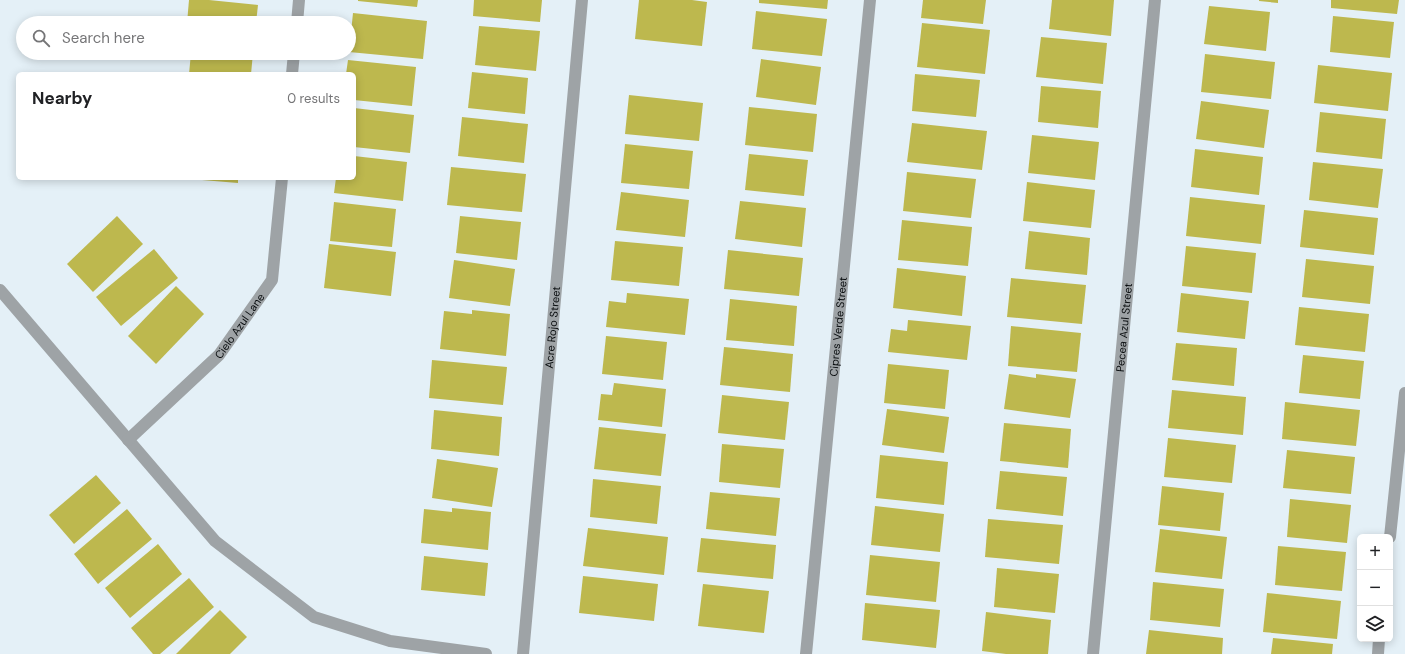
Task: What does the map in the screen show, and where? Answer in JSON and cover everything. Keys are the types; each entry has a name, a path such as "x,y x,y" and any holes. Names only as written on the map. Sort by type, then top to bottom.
{"street":[{"path":"298,16 299,0"},
{"name":"Acre Rojo Street","path":"523,654 582,0"},
{"name":"Cipres Verde Street","path":"806,654 870,0"},
{"name":"Pecea Azul Street","path":"1093,654 1155,0"},
{"path":"292,72 293,60"},
{"name":"Cielo Azul Lane","path":"128,440 219,355 272,280 282,180"},
{"path":"0,290 215,541 314,617 390,641 486,654"},
{"path":"1390,534 1405,392"},
{"path":"1378,654 1379,642"}],"building":[{"path":"189,0 209,0 258,5 257,16 188,16"},
{"path":"358,0 418,0 417,7"},
{"path":"474,0 542,0 540,22 473,16"},
{"path":"639,0 692,0 707,2 702,46 635,39"},
{"path":"759,0 828,0 827,9 759,3"},
{"path":"923,0 986,0 983,24 921,18"},
{"path":"1052,0 1114,0 1111,36 1049,29"},
{"path":"1278,0 1278,3 1259,1"},
{"path":"1331,0 1399,0 1397,14 1331,8"},
{"path":"1209,6 1270,12 1266,51 1204,44"},
{"path":"756,11 827,19 822,56 752,49"},
{"path":"353,13 427,21 423,59 356,53 356,16 353,16"},
{"path":"1333,16 1394,22 1390,58 1330,52"},
{"path":"922,23 990,30 985,74 917,67"},
{"path":"479,26 540,31 536,71 475,65"},
{"path":"1041,37 1107,43 1103,84 1036,77"},
{"path":"1205,54 1275,62 1271,99 1201,92"},
{"path":"761,59 821,67 816,105 756,97"},
{"path":"190,60 252,60 251,72 189,72"},
{"path":"348,60 416,67 412,106 356,100 356,72 346,72"},
{"path":"1318,65 1392,73 1388,111 1314,103"},
{"path":"472,72 528,78 525,114 468,108"},
{"path":"915,74 980,80 976,117 912,111"},
{"path":"1041,86 1101,91 1098,128 1038,122"},
{"path":"629,95 703,103 699,141 625,134"},
{"path":"1201,101 1269,110 1264,148 1196,139"},
{"path":"749,107 817,114 813,152 745,145"},
{"path":"356,108 414,115 410,153 356,147"},
{"path":"1320,112 1386,119 1382,159 1316,152"},
{"path":"462,117 528,124 524,163 458,156"},
{"path":"912,123 987,131 982,170 907,162"},
{"path":"1032,135 1099,142 1095,180 1028,173"},
{"path":"625,144 693,151 689,189 621,183"},
{"path":"1195,149 1263,157 1259,195 1191,187"},
{"path":"749,154 808,160 804,196 745,190"},
{"path":"356,156 407,162 403,201 334,193 336,180 356,180"},
{"path":"1313,162 1383,169 1378,208 1309,200"},
{"path":"451,167 526,174 522,212 447,205"},
{"path":"907,172 976,179 971,218 903,211"},
{"path":"202,180 238,180 238,183"},
{"path":"1027,182 1095,190 1091,228 1023,221"},
{"path":"621,192 689,200 685,237 616,230"},
{"path":"1190,197 1265,205 1261,244 1186,236"},
{"path":"740,201 806,208 802,247 735,239"},
{"path":"334,202 396,209 392,247 330,241"},
{"path":"1304,210 1378,218 1374,255 1300,247"},
{"path":"117,216 143,244 93,292 67,264"},
{"path":"460,216 521,222 517,260 456,253"},
{"path":"902,220 972,227 968,266 898,260"},
{"path":"1029,231 1090,238 1087,275 1025,269"},
{"path":"615,241 683,247 679,286 611,280"},
{"path":"329,244 396,252 391,296 324,288"},
{"path":"1186,246 1256,253 1252,293 1182,286"},
{"path":"154,249 178,278 121,326 96,297"},
{"path":"728,250 803,258 799,296 724,289"},
{"path":"1306,259 1374,266 1370,304 1302,297"},
{"path":"454,260 515,269 510,306 449,298"},
{"path":"897,268 966,276 962,316 893,308"},
{"path":"1011,278 1086,285 1082,324 1007,317"},
{"path":"176,286 204,314 156,364 128,336"},
{"path":"627,293 689,299 685,335 606,327 609,301 626,303"},
{"path":"1181,293 1249,301 1245,339 1177,332"},
{"path":"730,299 797,306 794,346 726,340"},
{"path":"1299,307 1369,314 1365,352 1295,345"},
{"path":"472,310 510,314 506,356 440,349 444,311 472,314"},
{"path":"908,320 971,326 967,360 888,352 891,329 907,331"},
{"path":"1011,326 1081,333 1077,372 1008,366"},
{"path":"606,336 667,342 663,380 602,374"},
{"path":"1176,343 1237,348 1234,386 1172,380"},
{"path":"724,347 793,354 790,392 720,385"},
{"path":"1303,355 1364,361 1360,399 1299,393"},
{"path":"432,360 507,367 503,405 429,398"},
{"path":"888,364 949,370 945,409 884,403"},
{"path":"1009,374 1036,378 1036,374 1076,379 1070,418 1004,409"},
{"path":"614,383 666,389 662,427 598,420 601,394 612,395"},
{"path":"1172,390 1246,397 1243,435 1168,428"},
{"path":"722,395 789,402 785,440 718,433"},
{"path":"1285,402 1360,410 1356,446 1282,439"},
{"path":"887,409 949,417 944,453 882,445"},
{"path":"434,410 502,417 499,456 431,449"},
{"path":"1004,423 1071,429 1068,468 1000,461"},
{"path":"599,427 666,434 661,476 594,469"},
{"path":"1168,438 1236,445 1232,483 1164,477"},
{"path":"722,444 784,449 780,488 719,482"},
{"path":"1287,450 1355,457 1351,494 1283,488"},
{"path":"880,455 948,462 944,505 876,498"},
{"path":"437,459 498,468 492,507 432,498"},
{"path":"1000,471 1067,477 1063,516 996,509"},
{"path":"96,475 121,503 74,544 49,515"},
{"path":"593,479 661,486 657,524 590,517"},
{"path":"1162,486 1224,493 1220,531 1158,525"},
{"path":"710,492 780,498 776,536 706,529"},
{"path":"1290,499 1351,505 1347,543 1287,537"},
{"path":"875,506 944,514 940,552 871,545"},
{"path":"452,508 491,512 488,550 421,543 424,509 452,512"},
{"path":"127,509 152,539 98,584 74,554"},
{"path":"988,519 1063,525 1059,564 985,557"},
{"path":"588,528 668,537 664,575 583,566"},
{"path":"1160,529 1227,537 1222,579 1155,572"},
{"path":"701,538 776,545 773,579 697,572"},
{"path":"158,544 182,574 130,618 105,588"},
{"path":"1278,546 1346,552 1342,591 1275,585"},
{"path":"870,555 940,562 936,602 866,595"},
{"path":"424,556 488,563 485,596 421,590"},
{"path":"997,568 1059,574 1055,613 994,607"},
{"path":"583,576 658,584 654,621 579,613"},
{"path":"189,578 214,607 160,654 153,654 131,628"},
{"path":"1153,582 1224,589 1220,627 1150,620"},
{"path":"703,584 769,591 764,633 698,626"},
{"path":"1267,593 1341,601 1337,639 1263,632"},
{"path":"865,603 940,610 936,648 862,640"},
{"path":"220,610 247,637 230,654 176,654"},
{"path":"986,612 1051,620 1048,654 1006,654 982,651"},
{"path":"1149,630 1223,638 1222,654 1146,654"},
{"path":"1273,638 1333,644 1332,654 1271,654"}]}
